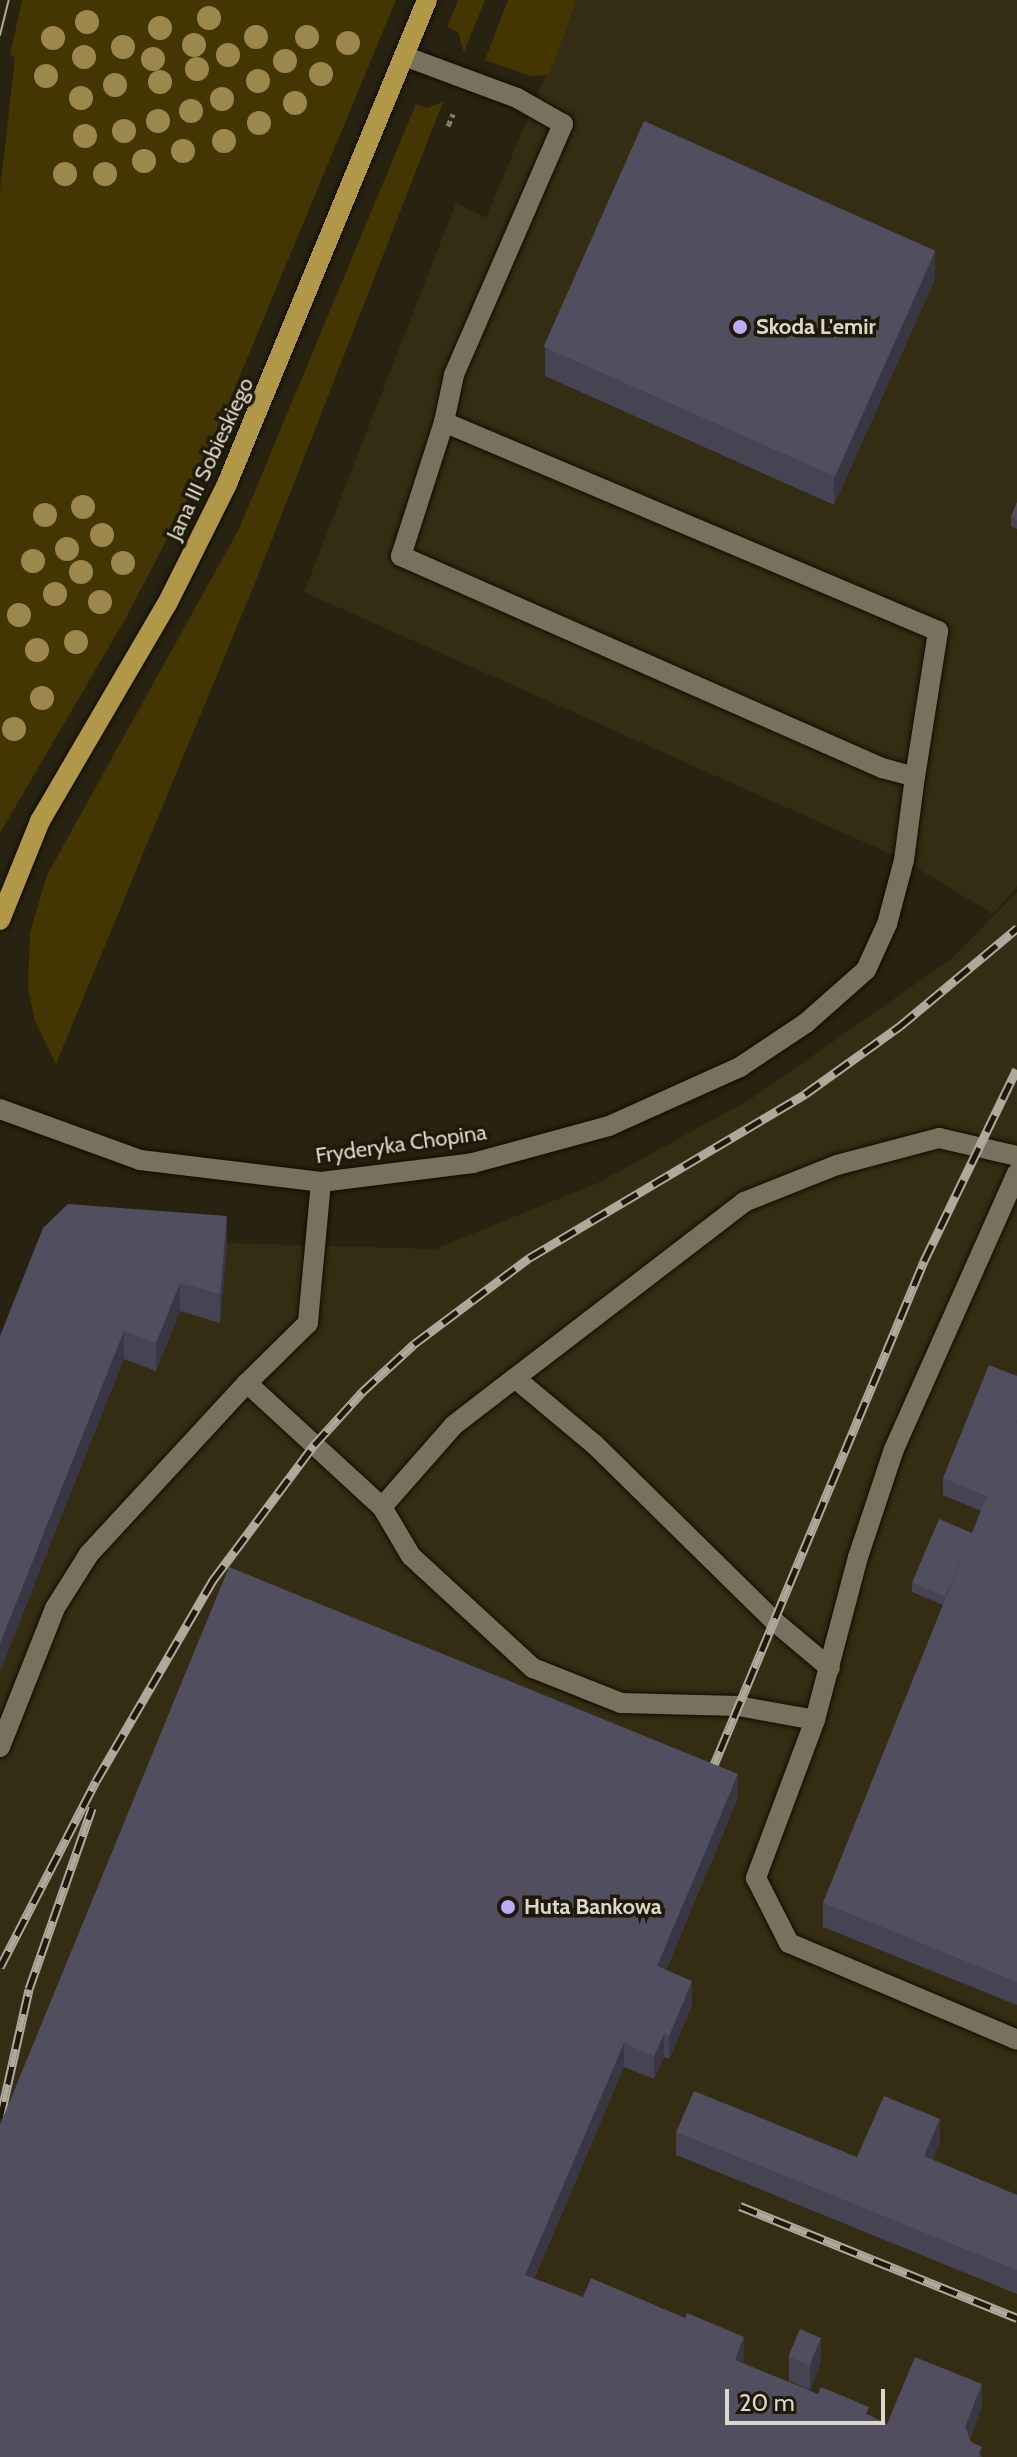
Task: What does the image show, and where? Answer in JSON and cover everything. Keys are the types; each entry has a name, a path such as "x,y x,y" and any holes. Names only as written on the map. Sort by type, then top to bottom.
{"main road":[{"name":"Jana III Sobieskiego","path":"0,920 40,821 167,604 227,484 427,0"}],"street":[{"path":"404,56 517,98 563,124 454,375 444,422 401,556 882,768 915,777 938,631 632,506 444,422"},
{"name":"Fryderyka Chopina","path":"0,1109 140,1160 321,1182 473,1163 609,1126 740,1067 806,1023 866,970 887,924 904,860 915,777"},
{"path":"382,1507 454,1425 744,1202 837,1165 939,1138 1017,1156"},
{"path":"1017,1173 894,1449 858,1557 815,1720 756,1878 789,1943 1017,2040"},
{"path":"0,1747 55,1608 89,1554 247,1383 308,1323 321,1182"},
{"path":"515,1378 595,1445 774,1621 830,1668"},
{"path":"247,1383 382,1507 411,1556 533,1668 621,1703 738,1706 815,1720"}],"shaded area":[{"path":"22,0 396,0 192,491 127,616 0,833 0,191 15,57 10,55"},
{"path":"458,0 485,0 464,52 458,32 447,27"},
{"path":"508,0 577,0 549,75 530,76 485,60"},
{"path":"577,0 1017,0 1017,887 993,914 904,860 304,592 456,203 486,218"},
{"path":"443,102 255,583 56,1064 35,1021 28,988 30,933 47,875 239,529 416,104 427,108"},
{"name":"Huta Bankowa","path":"1017,892 1017,2457 0,2457 0,1357 78,1229 227,1243 435,1249 600,1182 751,1099 951,959"}],"building":[{"name":"Skoda L'emir","path":"644,121 935,251 835,476 544,347"},
{"path":"1017,502 1017,520 1011,517"},
{"path":"68,1204 227,1216 220,1294 180,1283 156,1343 124,1331 0,1644 0,1336 43,1228"},
{"path":"989,1365 1017,1376 1017,1420 987,1496 943,1478"},
{"path":"1017,1421 1017,1982 823,1903"},
{"path":"939,1519 972,1533 945,1597 912,1583"},
{"path":"229,1567 738,1774 657,1966 692,1981 669,2036 664,2034 654,2056 624,2043 525,2275 583,2297 591,2278 685,2318 687,2313 744,2337 735,2360 818,2394 821,2387 869,2407 866,2414 887,2424 915,2357 982,2384 965,2427 971,2442 982,2447 978,2457 0,2457 0,2125"},
{"path":"694,2091 857,2157 884,2096 940,2119 924,2156 1017,2195 1017,2270 676,2132"},
{"path":"800,2329 821,2338 809,2366 788,2357"}],"tram line":[{"path":"0,35 9,0"}],"railway":[{"path":"0,1967 96,1781 213,1580 314,1445 362,1392 414,1344 529,1258 805,1094 900,1026 1017,928"},
{"path":"706,1784 924,1261 1017,1069"},
{"path":"0,2119 29,1989 92,1808"},
{"path":"740,2206 1017,2318"}],"place":[{"name":"Skoda L'emir","path":"740,327"},
{"name":"Huta Bankowa","path":"508,1907"}]}
